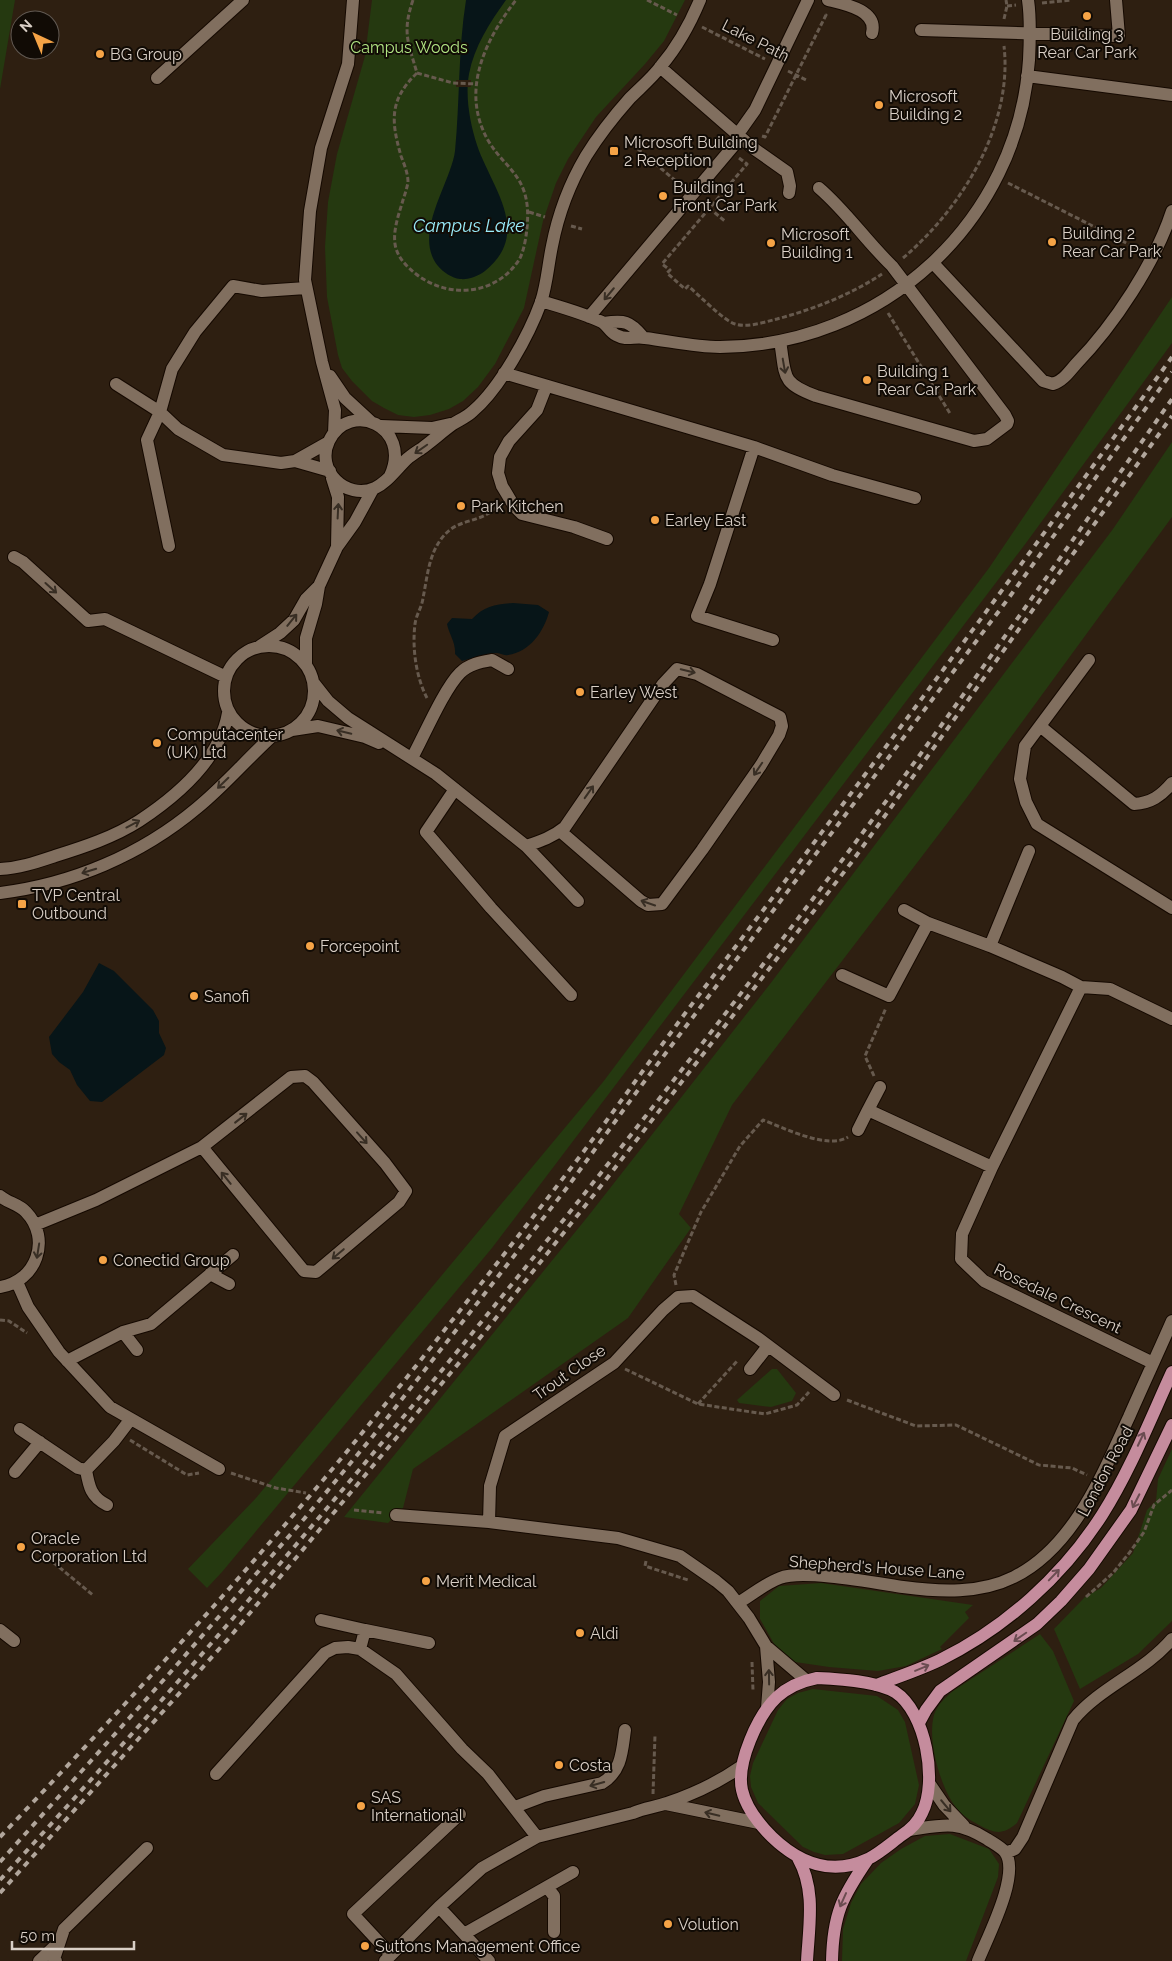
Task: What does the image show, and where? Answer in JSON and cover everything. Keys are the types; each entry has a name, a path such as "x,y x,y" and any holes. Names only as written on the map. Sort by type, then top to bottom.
{"main road":[{"name":"London Road","path":"876,1685 939,1661 976,1640 1020,1607 1066,1562 1102,1515 1118,1488 1172,1372"},
{"path":"919,1722 940,1692 1037,1624 1090,1569 1131,1510 1172,1426"},
{"path":"830,1678 876,1685 896,1693 909,1706 919,1722 927,1761 930,1783 923,1813 909,1830 868,1858 832,1867 811,1863 798,1858 779,1844 751,1811 742,1790 742,1766 751,1740 767,1708 788,1689 806,1680 830,1678"},
{"path":"798,1858 806,1873 810,1891 808,1961"},
{"path":"832,1961 834,1926 837,1914 850,1884 868,1858"}],"street":[{"path":"158,78 242,0"},
{"path":"337,547 338,497 326,460 335,410 305,280 310,211 321,148 348,64 353,0"},
{"path":"295,461 331,474 339,484 350,490 373,489 381,485 408,458 473,412 489,395 529,330 541,301 558,222 575,177 605,128 660,67 691,22 700,0"},
{"path":"589,317 693,194 739,135 755,110 808,0"},
{"path":"828,0 863,12 872,22 874,27 872,33"},
{"path":"541,301 604,323 620,321 634,325 643,337 679,344 718,347 744,346 780,341 849,320 882,302 933,263 963,229 997,178 1016,129 1024,102 1028,76 1030,34 1028,0"},
{"path":"921,30 1119,36 1116,0"},
{"path":"660,67 739,135 787,172 790,186 789,193"},
{"path":"1028,76 1172,95"},
{"path":"780,341 786,379 795,387 816,396 980,442 1005,426 1008,421 892,266 872,247 842,209 819,188"},
{"path":"933,263 1043,381 1053,384 1062,380 1112,322 1152,256 1172,211"},
{"path":"168,546 146,440 160,412 172,369 195,332 232,286 262,291 306,288"},
{"path":"326,370 345,398 391,436 396,452 395,464 390,476"},
{"path":"504,373 546,387 754,447 832,475 915,498"},
{"path":"116,384 160,412 178,429 223,455 281,463 295,461 331,438 350,422 359,420 376,424 432,428 454,424"},
{"path":"546,387 537,410 509,441 500,457 498,473 507,494 522,514 607,538"},
{"path":"754,447 710,584 697,616 773,640"},
{"path":"292,730 300,724 310,711 314,697 313,682 306,663 306,638 319,586 337,547 373,489"},
{"path":"14,557 23,562 88,621 105,619 226,677"},
{"path":"319,586 306,599 294,620 280,633 258,647 242,654 233,663 226,677 223,697 228,713 238,725 249,732 270,736 318,726 365,737 409,756"},
{"path":"258,647 274,646 283,648 297,655 306,663"},
{"path":"409,756 460,673 474,664 492,660 508,669"},
{"path":"1089,660 1025,746 1020,780 1026,802 1037,824 1172,908"},
{"path":"526,846 554,836 560,831 565,827 663,684 677,669 684,669 697,674 780,717 782,726 779,734 761,765 662,904 648,905 641,901 560,831"},
{"path":"313,682 328,701 348,718 409,756 455,789 526,846 578,901"},
{"path":"0,869 18,868 89,845 138,822 178,792 210,756 226,725 228,713"},
{"path":"1040,726 1134,804 1148,803 1163,794 1172,783"},
{"path":"0,893 26,890 100,868 150,843 198,808 270,736"},
{"path":"455,789 426,832 491,908 571,995"},
{"path":"990,946 1029,851"},
{"path":"904,910 928,923 990,946 1081,987 1110,989 1172,1019"},
{"path":"842,975 889,996 928,923"},
{"name":"Rosedale Crescent","path":"1081,987 992,1167 962,1234 961,1259 984,1281 1153,1363"},
{"path":"35,1224 96,1200 202,1147 292,1077 305,1076 313,1082 385,1163 406,1191 399,1202 316,1272 304,1271 202,1147"},
{"path":"858,1130 880,1087"},
{"path":"868,1110 992,1167"},
{"path":"0,1288 17,1282 31,1271 38,1257 40,1239 35,1224 26,1212 19,1206 2,1199"},
{"path":"67,1361 123,1332 151,1324 233,1255"},
{"path":"210,1274 229,1284"},
{"path":"17,1282 28,1307 67,1361 110,1407 219,1469"},
{"path":"678,1297 693,1296 763,1342 834,1395"},
{"name":"Trout Close","path":"489,1522 490,1486 505,1436 614,1363 663,1310 678,1297"},
{"name":"Shepherd's House Lane","path":"738,1603 768,1583 782,1577 794,1576 855,1580 927,1590 973,1589 996,1584 1014,1577 1044,1558 1062,1539 1085,1505 1098,1481 1172,1321"},
{"path":"123,1332 137,1350"},
{"path":"750,1368 763,1342"},
{"path":"86,1470 114,1441 130,1420"},
{"path":"20,1429 78,1468 86,1470"},
{"path":"16,1472 40,1442"},
{"path":"86,1470 89,1490 99,1501 107,1505"},
{"path":"396,1515 489,1522 618,1538 680,1556 716,1581 738,1603 766,1646 806,1680"},
{"path":"321,1620 429,1643"},
{"path":"0,1630 14,1641"},
{"path":"360,1650 365,1630"},
{"path":"1006,1853 1015,1849 1023,1837 1073,1720 1085,1705 1146,1665 1172,1639"},
{"path":"766,1646 769,1682 767,1708"},
{"path":"216,1774 325,1653 335,1648 348,1647 360,1650 396,1674 462,1749 488,1774 537,1837"},
{"path":"514,1807 544,1796 602,1783 610,1778 616,1771 621,1757 625,1730"},
{"path":"460,1814 353,1914 388,1958 439,1907 482,1868 537,1837 633,1813 646,1807 666,1804 717,1782 742,1766"},
{"path":"930,1783 944,1805 964,1826 992,1842 1006,1853 1010,1866 1010,1877 978,1961"},
{"path":"666,1804 760,1823"},
{"path":"909,1830 939,1826 964,1826"},
{"path":"56,1961 54,1959 64,1929 148,1848"},
{"path":"464,1934 573,1872"},
{"path":"547,1887 554,1896 554,1932"},
{"path":"439,1907 489,1961"},
{"path":"39,1961 59,1942"}],"path":[{"path":"414,0 408,17 406,34 417,73"},
{"path":"417,73 398,96 395,115 397,135 408,182 394,232 395,245 399,257 407,267 420,277 447,290 462,292 486,286 500,279 520,259 524,247 528,212 527,198 522,183 493,147 481,124 475,84 485,53 505,14 516,0"},
{"path":"647,0 682,17"},
{"path":"1003,24 1007,6 1006,0"},
{"path":"760,135 765,138 797,75 826,15 821,13"},
{"name":"Lake Path","path":"702,27 808,80"},
{"path":"741,152 737,156 746,164 662,264 670,270 667,273 685,289 688,286 731,322 747,325 782,318 814,308 870,282 914,249 938,224 977,167 990,135 1004,85 1006,61 1004,42"},
{"path":"417,73 453,83 475,84"},
{"path":"626,139 726,222"},
{"path":"977,167 1152,256"},
{"path":"528,212 549,219"},
{"path":"570,225 582,229"},
{"path":"870,282 951,415"},
{"path":"446,693 427,699 420,686 414,648 415,623 423,600 426,575 434,551 451,529 493,511 507,494"},
{"path":"880,1087 865,1056 884,1014 889,996"},
{"path":"678,1297 674,1275 701,1212 740,1146 763,1120 824,1141 842,1141 858,1130"},
{"path":"698,1404 763,1342"},
{"path":"614,1363 698,1404 765,1414 797,1405 817,1384"},
{"path":"834,1395 916,1426 956,1425 1039,1465 1072,1468 1098,1481"},
{"path":"131,1440 187,1475 219,1469 276,1488 306,1493"},
{"path":"1085,1597 1113,1573 1144,1532 1154,1505 1172,1490"},
{"path":"354,1510 396,1515"},
{"path":"649,1547 645,1566 693,1582"},
{"path":"42,1553 94,1596"},
{"path":"752,1654 753,1698"},
{"path":"646,1807 653,1795 655,1734"}],"green space":[{"path":"0,0 15,0 13,10 10,10 10,30 0,89"},
{"name":"Campus Woods","path":"372,0 685,0 664,41 596,117 568,159 556,183 543,221 524,308 495,364 478,387 463,401 449,409 430,415 414,417 398,415 372,401 342,368 327,297 325,247 328,202 337,154 365,56"},
{"path":"1172,297 1172,343 1026,543 492,1248 207,1588 188,1569 256,1498 603,1082 989,568"},
{"path":"1172,442 1172,517 965,800 732,1105 679,1214 691,1228 628,1318 413,1469 403,1508 388,1523 344,1517 589,1215 770,984 1113,529"},
{"path":"772,1369 777,1369 796,1393 792,1401 771,1407 739,1403 737,1400"},
{"path":"1172,1449 1172,1621 1138,1654 1080,1689 1054,1629 1085,1597 1101,1588 1133,1553 1147,1510 1156,1501 1158,1479"},
{"path":"821,1583 973,1605 965,1612 969,1618 940,1647 942,1649 906,1666 878,1671 795,1662 777,1649 760,1619 760,1601 779,1586"},
{"path":"1040,1634 1053,1651 1074,1701 1017,1823 1007,1830 994,1831 966,1817 957,1809 944,1787 936,1762 932,1737 934,1715 939,1705 953,1691"},
{"path":"813,1689 877,1696 898,1710 905,1722 919,1785 915,1804 899,1823 843,1854 825,1855 803,1847 758,1803 751,1787 750,1776 753,1763 778,1710 787,1699 798,1693"},
{"path":"950,1834 989,1849 999,1864 998,1877 966,1961 842,1961 843,1929 851,1903 861,1884 881,1863 901,1849 925,1836"}],"water":[{"name":"Campus Lake","path":"466,0 506,0 489,26 475,54 469,74 468,92 470,119 474,137 504,209 507,225 506,241 499,256 482,273 463,279 451,276 438,266 431,253 429,239 435,208 455,151"},
{"path":"513,603 538,605 549,612 544,626 535,640 523,650 508,655 498,653 462,661 455,654 447,624 452,618 472,619 481,611 491,606"},
{"path":"99,963 114,971 153,1010 159,1021 159,1033 166,1048 164,1055 102,1102 90,1101 77,1085 70,1070 52,1054 49,1037 83,992"}],"pier":[{"path":"456,80 471,80 471,87 456,87"}],"railway":[{"path":"0,1837 90,1742 265,1548 349,1449 438,1338 584,1151 942,671 1172,357"},
{"path":"0,1862 168,1675 304,1519 373,1436 569,1185 638,1090 1008,599 1172,372"},
{"path":"0,1880 223,1630 332,1503 439,1374 648,1113 893,792 1172,399"},
{"path":"0,1893 229,1638 484,1333 608,1177 851,863 1172,416"}],"place":[{"name":"Building 3 Rear Car Park","path":"1087,16"},
{"name":"BG Group","path":"100,54"},
{"name":"Microsoft Building 2","path":"879,105"},
{"name":"Microsoft Building 2 Reception","path":"614,151"},
{"name":"Building 1 Front Car Park","path":"663,196"},
{"name":"Building 2 Rear Car Park","path":"1052,242"},
{"name":"Microsoft Building 1","path":"771,243"},
{"name":"Building 1 Rear Car Park","path":"867,380"},
{"name":"Park Kitchen","path":"461,506"},
{"name":"Earley East","path":"655,520"},
{"name":"Earley West","path":"580,692"},
{"name":"Computacenter (UK) Ltd","path":"157,743"},
{"name":"TVP Central Outbound","path":"22,904"},
{"name":"Forcepoint","path":"310,946"},
{"name":"Sanofi","path":"194,996"},
{"name":"Conectid Group","path":"103,1260"},
{"name":"Oracle Corporation Ltd","path":"21,1547"},
{"name":"Merit Medical","path":"426,1581"},
{"name":"Aldi","path":"580,1633"},
{"name":"Costa","path":"559,1765"},
{"name":"SAS International","path":"361,1806"},
{"name":"Volution","path":"668,1924"},
{"name":"Suttons Management Office","path":"365,1946"}]}
